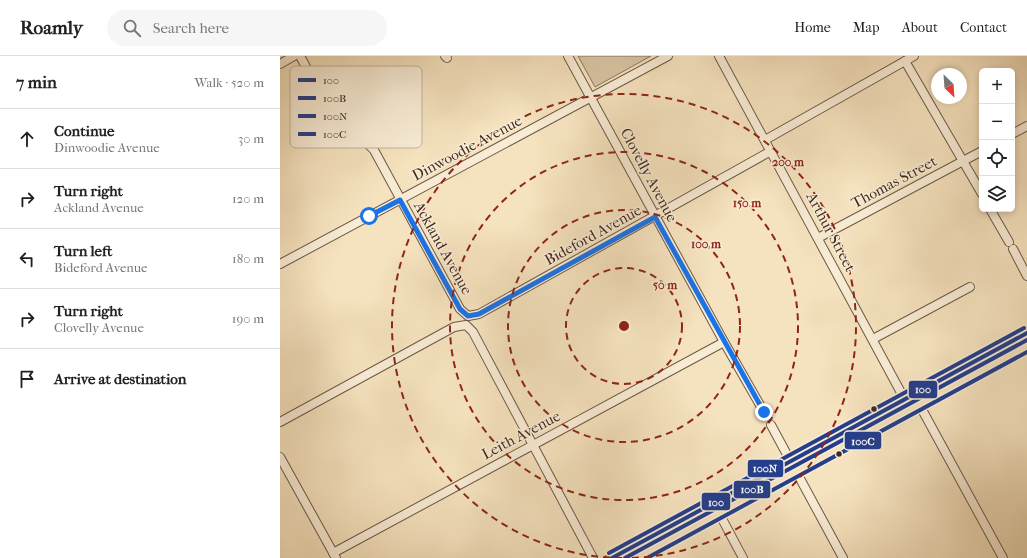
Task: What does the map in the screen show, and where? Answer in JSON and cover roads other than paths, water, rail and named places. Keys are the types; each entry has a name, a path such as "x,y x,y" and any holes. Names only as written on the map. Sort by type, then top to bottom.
{"highway":[{"path":"613,558 716,508 793,466 905,400 1027,333"},
{"path":"793,466 919,404 1027,345"},
{"path":"905,400 919,404"},
{"path":"634,558 716,508"}],"street":[{"path":"280,64 294,56"},
{"name":"Ackland Avenue","path":"300,56 306,66"},
{"name":"Clovelly Avenue","path":"568,56 655,217 764,412"},
{"name":"Dinwoodie Avenue","path":"280,264 668,56"},
{"name":"Arthur Street","path":"719,56 905,400"},
{"path":"765,140 914,56"},
{"path":"905,60 979,189"},
{"path":"1015,132 1027,126"},
{"name":"Ackland Avenue","path":"372,148 460,309 468,316"},
{"name":"Bideford Avenue","path":"468,316 479,314 771,151"},
{"name":"Thomas Street","path":"818,238 979,153"},
{"path":"992,212 1027,276"},
{"path":"873,339 970,287"},
{"path":"280,422 454,327 466,325 473,332 593,558"},
{"name":"Leith Avenue","path":"334,555 532,445 724,342"},
{"path":"919,404 1003,558"},
{"path":"771,426 843,558"},
{"path":"280,457 334,555"},
{"path":"716,508 743,558"}]}
